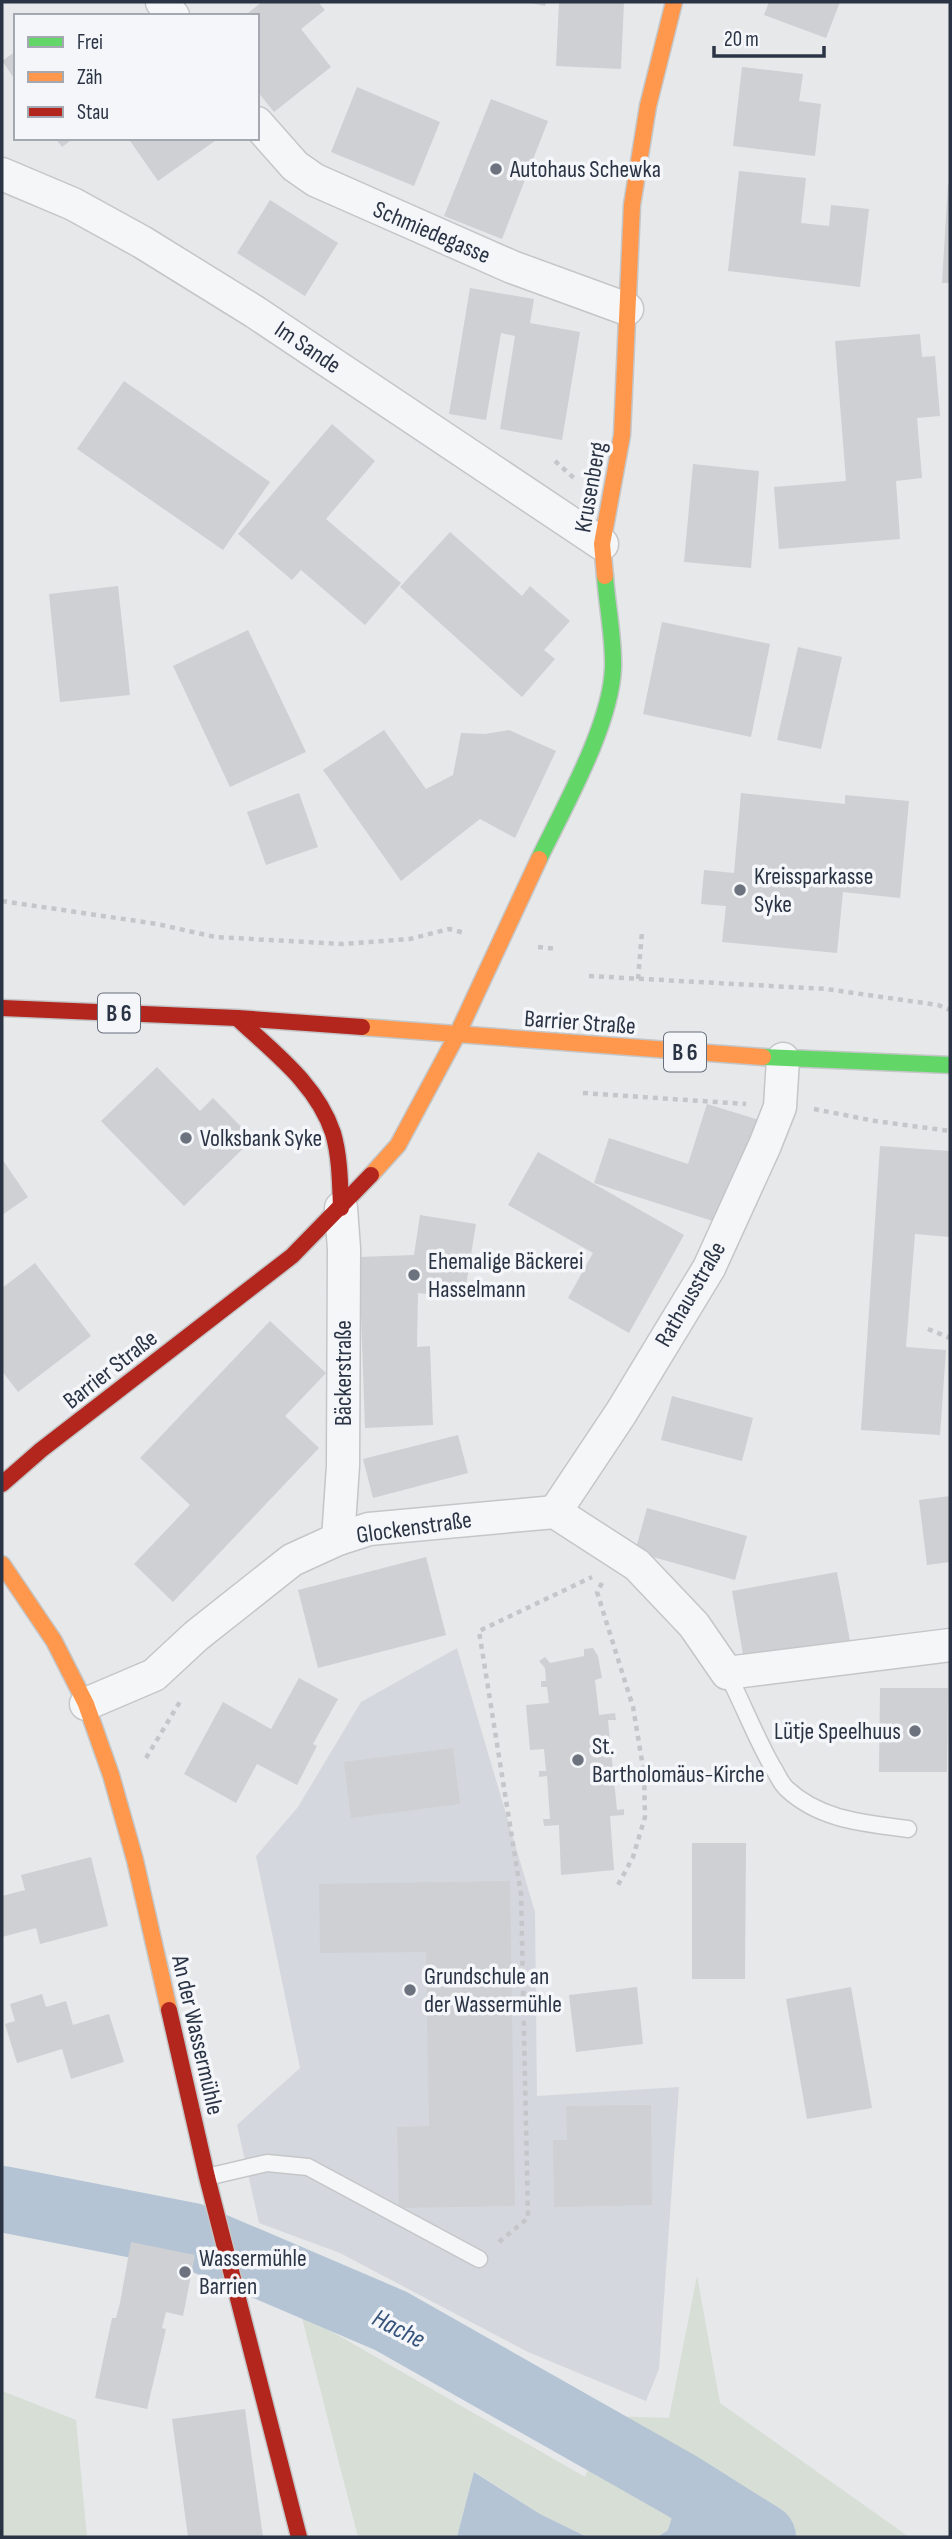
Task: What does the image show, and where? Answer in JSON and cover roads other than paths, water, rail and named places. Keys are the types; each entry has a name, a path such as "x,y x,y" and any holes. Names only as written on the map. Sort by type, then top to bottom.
{"street":[{"name":"Krusenberg","path":"457,1035 590,751 606,705 613,668 602,544 622,435 632,205 648,106 674,2"},
{"name":"Schmiedegasse","path":"259,125 295,166 316,180 512,267 627,309"},
{"name":"Im Sande","path":"2,174 73,204 142,242 255,312 602,544"},
{"name":"B 6","path":"2,1008 237,1018 457,1035"},
{"path":"237,1018 315,1094 330,1124 337,1150 341,1208"},
{"name":"Barrier Straße","path":"2,1484 41,1450 292,1256 341,1208 398,1145 457,1035 783,1059 950,1065"},
{"name":"Rathausstraße","path":"555,1512 621,1413 709,1268 780,1107 783,1059"},
{"name":"Bäckerstraße","path":"338,1539 343,1466 344,1249 341,1208"},
{"path":"555,1512 637,1565 694,1625 727,1673 950,1645"},
{"name":"Glockenstraße","path":"86,1704 154,1675 196,1636 292,1560 338,1539 369,1529 555,1512"},
{"name":"An der Wassermühle","path":"2,1564 54,1641 86,1704 111,1775 135,1860 207,2177 299,2537"}],"lane":[{"path":"727,1673 754,1734 785,1787 810,1807 832,1815 857,1822 908,1829"},
{"path":"207,2177 267,2163 308,2167 479,2259"}],"water":[{"path":"474,2472 540,2514 587,2537 457,2537"},
{"path":"682,2486 749,2528 747,2537 657,2537 668,2530"}],"waterway":[{"name":"Hache","path":"2,2199 192,2236 391,2321 682,2486 763,2537"}],"place":[{"name":"Autohaus Schewka","path":"496,169"},
{"name":"Kreissparkasse Syke","path":"740,890"},
{"name":"Volksbank Syke","path":"186,1138"},
{"name":"Ehemalige Bäckerei Hasselmann","path":"414,1275"},
{"name":"Lütje Speelhuus","path":"915,1731"},
{"name":"St. Bartholomäus-Kirche","path":"578,1760"},
{"name":"Grundschule an der Wassermühle","path":"410,1990"},
{"name":"Wassermühle Barrien","path":"185,2272"}]}
